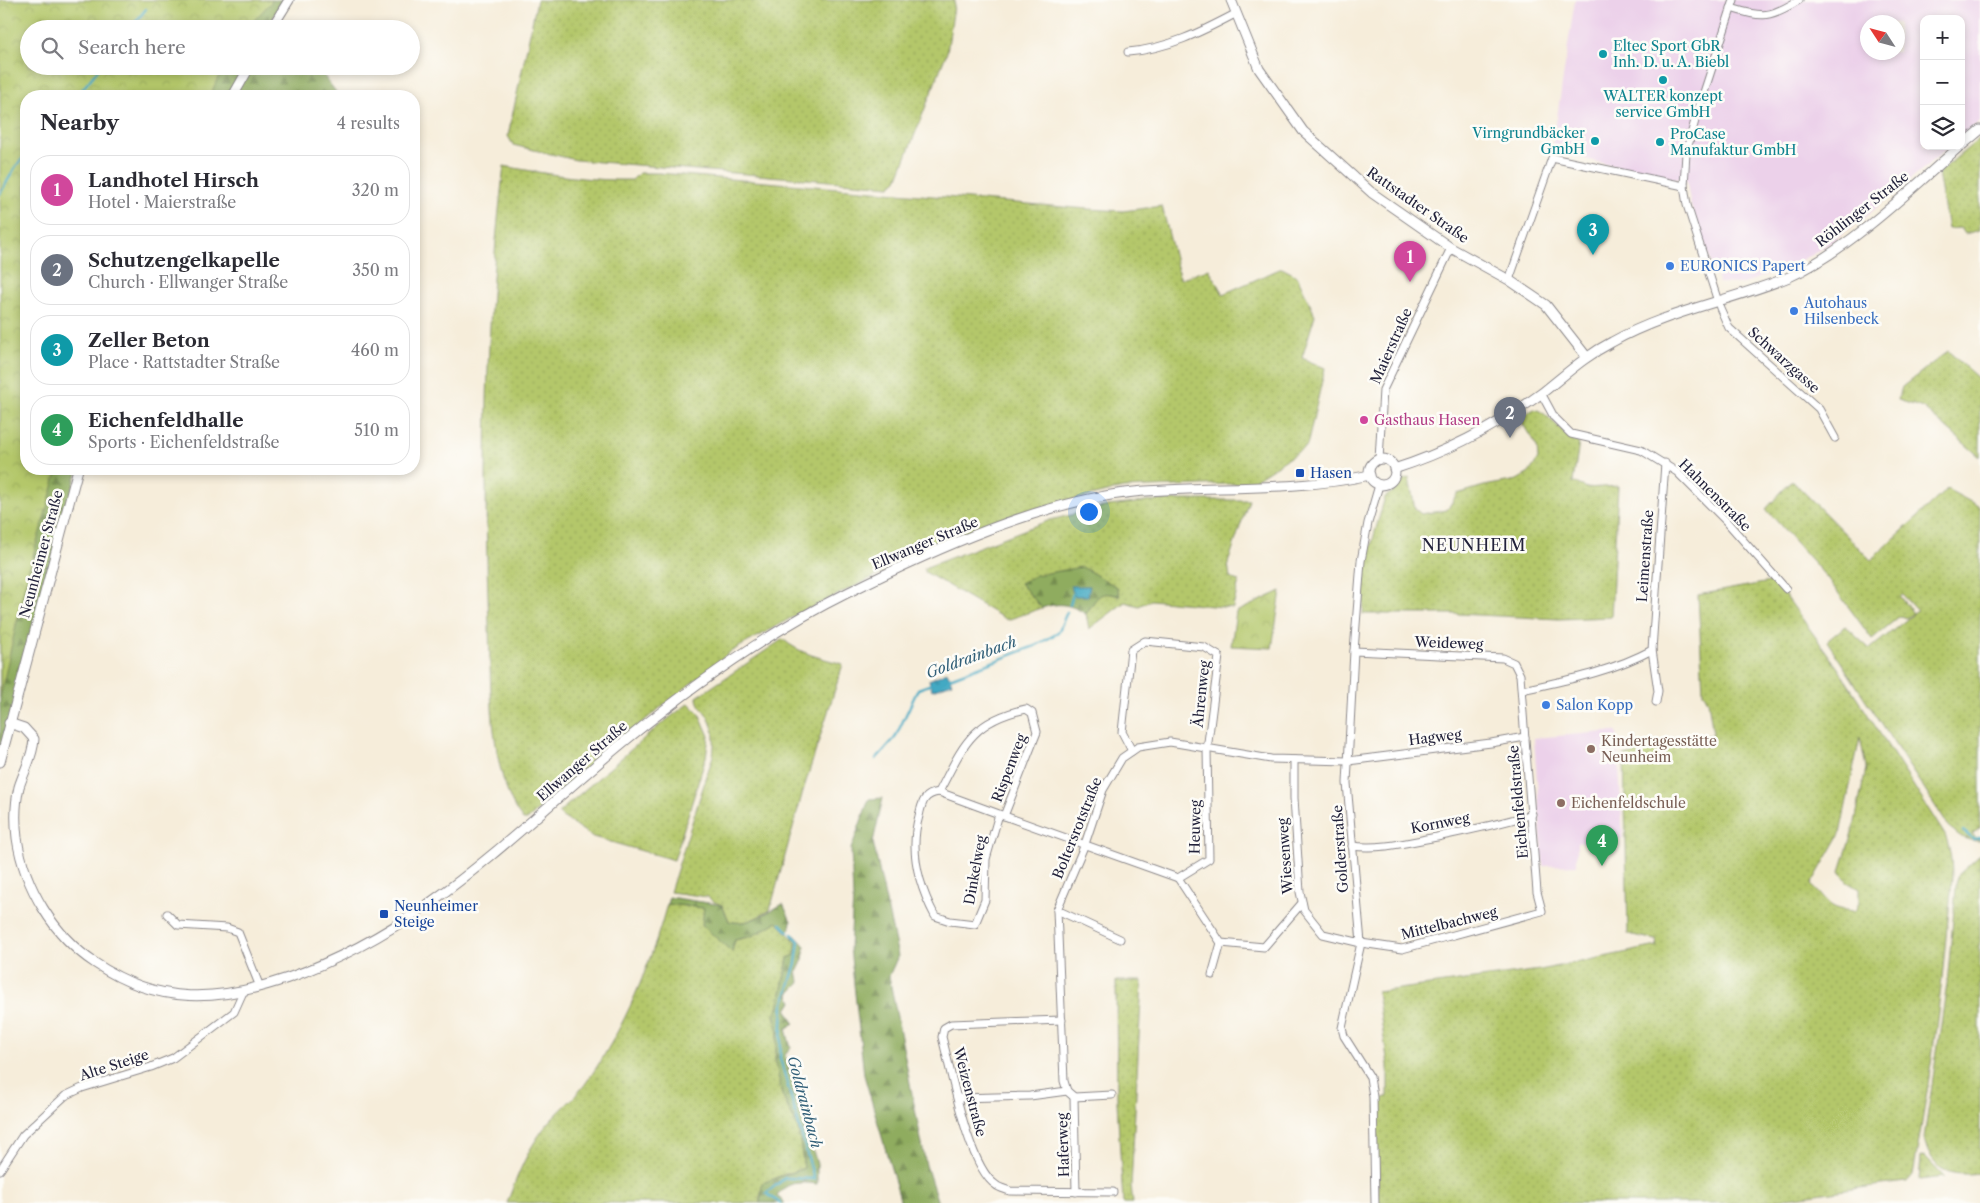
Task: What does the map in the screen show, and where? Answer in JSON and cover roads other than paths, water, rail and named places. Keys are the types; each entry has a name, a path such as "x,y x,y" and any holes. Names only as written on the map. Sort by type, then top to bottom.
{"street":[{"path":"277,20 289,0"},
{"name":"Rattstadter Straße","path":"1231,0 1235,14 1259,69 1303,131 1372,193 1450,248 1509,280 1546,305 1586,356"},
{"name":"Schwarzgasse","path":"1734,0 1686,153 1684,186 1686,205 1729,328 1819,409 1834,438"},
{"path":"1731,8 1760,17 1781,11 1799,0"},
{"path":"1128,52 1153,50 1201,32 1235,14"},
{"path":"236,90 245,75"},
{"name":"Röhlinger Straße","path":"1965,143 1980,130"},
{"name":"Röhlinger Straße","path":"1586,356 1653,322 1790,276 1819,259 1865,227 1956,150"},
{"path":"1509,280 1552,158 1684,186"},
{"name":"Maierstraße","path":"1379,460 1383,390 1450,248"},
{"path":"1394,469 1464,442 1541,393 1586,356"},
{"name":"Hahnenstraße","path":"1541,393 1554,417 1571,434 1641,450 1664,463 1726,521 1786,589"},
{"path":"1379,460 1389,462 1394,469 1393,479 1384,485 1379,485 1370,476 1371,466 1379,460"},
{"name":"Leimenstraße","path":"1656,702 1658,691 1652,650 1664,463"},
{"name":"Neunheimer Straße","path":"0,762 76,475"},
{"name":"Ellwanger Straße","path":"9,723 24,728 34,740 31,757 19,786 15,820 21,856 36,896 49,917 91,960 123,980 141,988 171,995 194,996 243,992 260,988 340,957 401,924 481,866 628,738 693,687 780,629 848,592 916,560 1027,516 1092,499 1131,492 1324,484 1370,476"},
{"name":"Golderstraße","path":"1375,1203 1372,1087 1370,1078 1344,1036 1342,1028 1361,943 1352,846 1348,761 1354,651 1361,560 1368,523 1379,485"},
{"name":"Ährenweg","path":"1132,751 1122,732 1131,650 1145,641 1204,647 1219,656 1207,750"},
{"path":"1522,690 1603,672 1630,662 1652,650"},
{"name":"Weideweg","path":"1354,651 1503,658 1514,663 1520,675 1522,690"},
{"name":"Eichenfeldstraße","path":"1522,690 1537,892 1542,912"},
{"name":"Rispenweg","path":"939,792 967,742 982,725 1008,713 1026,709 1032,713 1036,732 1001,815"},
{"name":"Hagweg","path":"1348,761 1525,737"},
{"path":"1132,751 1138,746 1170,742 1271,760 1348,761"},
{"name":"Heuweg","path":"1178,878 1209,859 1207,750"},
{"name":"Boltersrotstraße","path":"1067,1091 1064,1081 1057,910 1085,844 1103,790 1122,758 1132,751"},
{"name":"Wiesenweg","path":"1294,760 1294,798 1300,892 1304,910 1323,934 1361,943"},
{"path":"939,792 1178,878 1221,943 1212,974"},
{"name":"Dinkelweg","path":"939,792 929,794 923,800 914,835 913,854 928,903 935,916 950,921 975,924 985,900 986,859 1001,815"},
{"name":"Kornweg","path":"1352,846 1365,848 1399,844 1502,824 1532,814"},
{"path":"1221,943 1264,946 1302,903"},
{"path":"1057,910 1120,939"},
{"name":"Mittelbachweg","path":"1361,943 1402,950 1542,912"},
{"path":"167,914 178,925 228,928 238,932 260,988"},
{"name":"Alte Steige","path":"0,1170 23,1135 65,1096 82,1088 173,1058 234,1012 243,992"},
{"name":"Weizenstraße","path":"1062,1020 950,1024 944,1028 942,1038 958,1098 974,1150 987,1176 995,1185 1010,1191 1113,1192"},
{"path":"958,1098 1030,1096 1067,1091 1074,1097 1112,1096"},
{"name":"Haferweg","path":"1074,1097 1076,1192"}],"water":[{"path":"1070,586 1090,586 1088,596 1075,596"},
{"path":"947,672 952,683 932,690 929,680"}],"waterway":[{"path":"137,20 146,9"},
{"path":"82,90 94,75"},
{"path":"0,194 20,162"},
{"name":"Goldrainbach","path":"1070,605 1073,594"},
{"name":"Goldrainbach","path":"947,679 1035,646 1058,633 1067,612"},
{"name":"Goldrainbach","path":"876,759 895,738 918,689 932,684"},
{"path":"1963,831 1973,839 1980,838"},
{"name":"Goldrainbach","path":"781,924 789,932"},
{"name":"Goldrainbach","path":"780,1203 766,1193 785,1178 814,1179 780,1058 783,1006 796,963 799,941 792,934"}],"place":[{"name":"Eltec Sport GbR Inh. D. u. A. Biebl","path":"1603,54"},
{"name":"WALTER konzept service GmbH","path":"1663,80"},
{"name":"Virngrundbäcker GmbH","path":"1595,141"},
{"name":"ProCase Manufaktur GmbH","path":"1660,142"},
{"name":"Zeller Beton","path":"1593,255"},
{"name":"EURONICS Papert","path":"1670,266"},
{"name":"Landhotel Hirsch","path":"1410,282"},
{"name":"Autohaus Hilsenbeck","path":"1794,311"},
{"name":"Gasthaus Hasen","path":"1364,420"},
{"name":"Schutzengelkapelle","path":"1510,438"},
{"name":"Hasen","path":"1300,473"},
{"name":"Salon Kopp","path":"1546,705"},
{"name":"Kindertagesstätte Neunheim","path":"1591,749"},
{"name":"Eichenfeldschule","path":"1561,803"},
{"name":"Eichenfeldhalle","path":"1602,866"},
{"name":"Neunheimer Steige","path":"384,914"}],"district":[{"name":"NEUNHEIM","path":"1474,545"}]}
